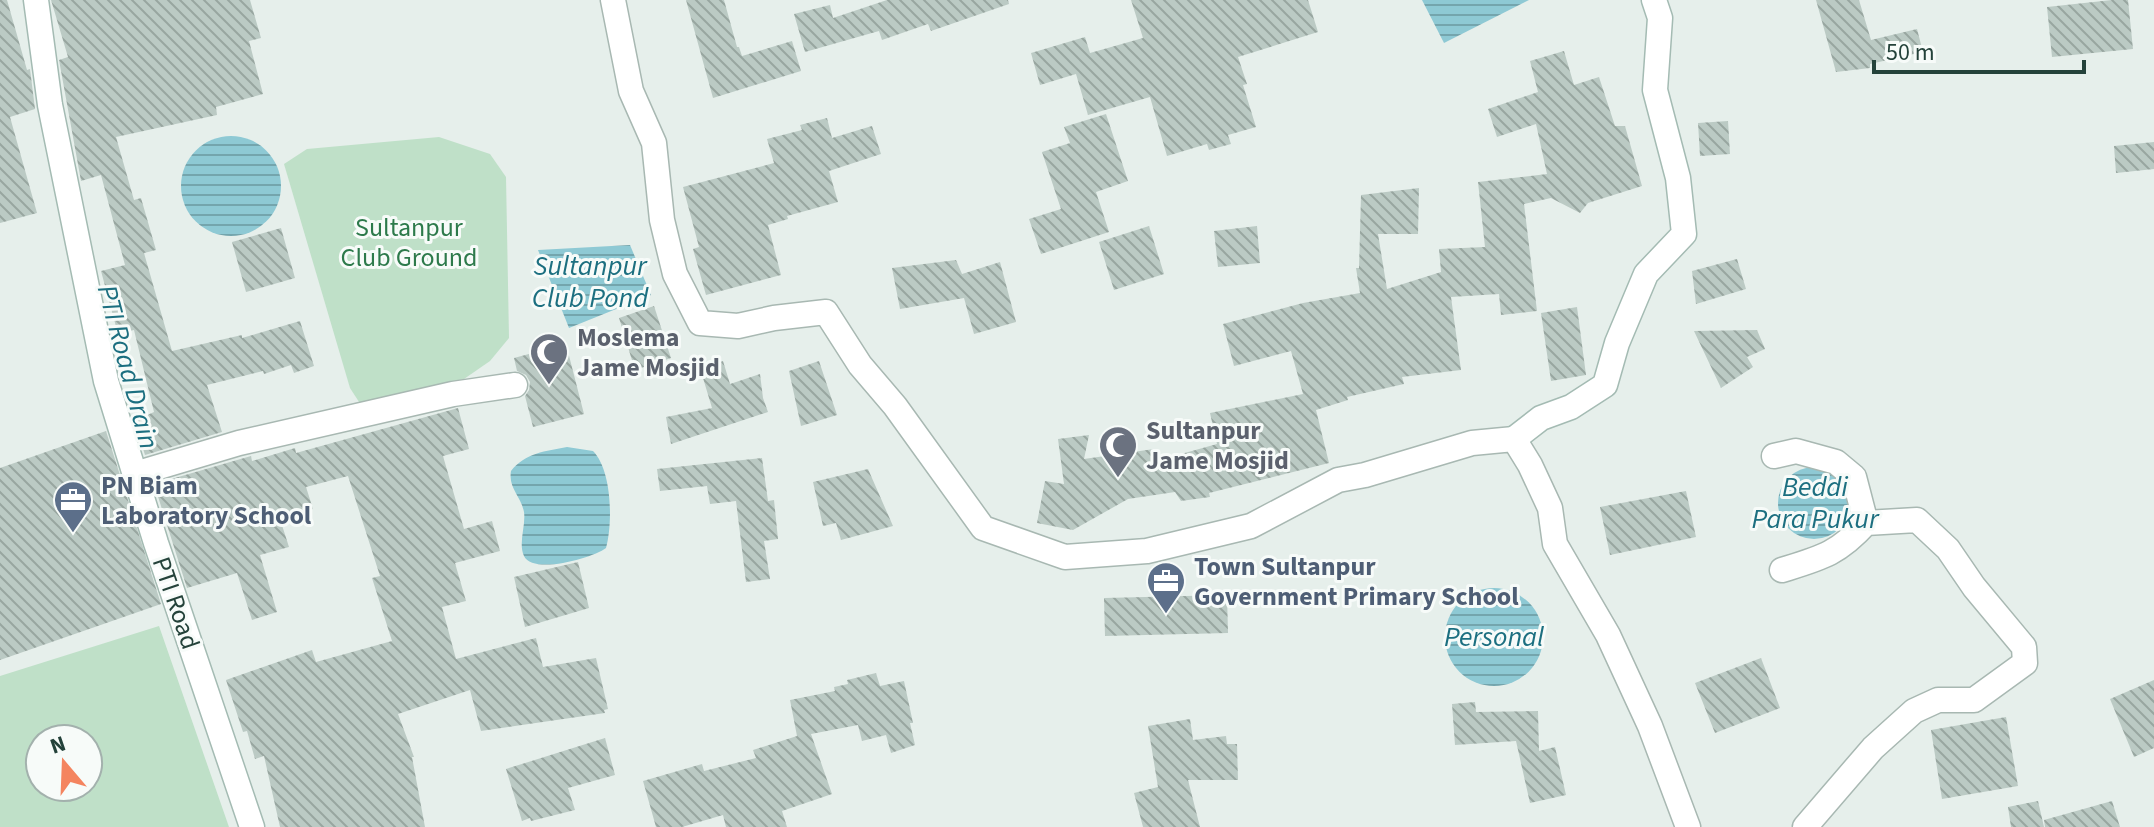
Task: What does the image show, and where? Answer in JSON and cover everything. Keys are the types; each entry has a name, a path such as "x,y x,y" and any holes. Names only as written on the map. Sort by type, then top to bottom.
{"street":[{"name":"PTI Road","path":"36,0 50,105 106,381 252,827"},
{"path":"613,0 631,91 654,143 662,220 675,274 700,323 738,326 826,312 860,365 895,406 983,528 1065,557 1147,551 1251,526 1338,480 1472,443 1514,439 1541,418 1571,407 1605,385 1617,343 1646,274 1684,234 1678,178 1655,90 1660,18 1654,0"},
{"path":"135,474 239,443 453,394 515,385"},
{"path":"1514,439 1550,508 1555,544 1608,635 1650,726 1688,827"},
{"path":"1774,456 1796,451 1836,462 1854,477 1866,523"},
{"path":"1782,570 1822,558 1846,545 1866,523 1917,520 1948,549 1974,587 2024,647 2025,663 1974,700 1938,700 1914,711 1873,748 1805,827"}],"green space":[{"name":"Sultanpur Club Ground","path":"439,137 490,154 506,177 509,338 490,361 464,379 361,405 350,388 284,164 307,149"},
{"path":"159,626 229,827 0,827 0,676"}],"water":[{"path":"1422,0 1529,0 1444,43"},
{"path":"231,136 259,144 273,158 281,186 273,214 259,228 231,236 203,228 189,214 181,186 189,158 203,144"},
{"name":"Sultanpur Club Pond","path":"630,245 651,295 569,328 538,250"},
{"path":"567,447 593,451 604,471 610,511 606,548 564,563 530,562 522,551 524,512 511,482 511,471 529,457"},
{"name":"Beddi Para Pukur","path":"1814,467 1834,473 1844,483 1850,503 1844,523 1834,533 1814,539 1794,533 1784,523 1778,503 1784,483 1794,473"},
{"name":"Personal","path":"1494,588 1513,592 1529,602 1539,618 1543,637 1539,656 1529,672 1513,682 1494,686 1475,682 1459,672 1449,656 1445,637 1449,618 1459,602 1475,592"}],"building":[{"path":"0,0 7,0 27,70 30,69 35,109 10,117 37,213 0,223"},
{"path":"51,0 250,0 261,38 249,41 263,94 216,107 217,115 116,137 134,200 141,198 156,250 144,253 172,351 242,335 242,338 300,321 314,366 294,373 291,365 264,374 263,371 207,385 222,432 145,455 134,421 154,412 134,330 118,334 101,271 125,265 101,175 81,181 59,60 68,57"},
{"path":"686,0 724,0 742,56 792,41 801,71 713,98"},
{"path":"887,0 1008,0 1009,4 931,31 928,24 882,40 879,31 805,52 794,14 830,5 833,18"},
{"path":"1131,0 1308,0 1318,32 1238,57 1256,127 1228,135 1231,144 1209,150 1207,144 1167,156 1150,97 1088,115 1076,74 1040,85 1031,53 1085,37 1090,53 1143,38"},
{"path":"1816,0 1859,0 1871,40 1917,29 1923,52 1870,64 1870,68 1836,72"},
{"path":"2128,0 2133,49 2052,57 2047,7"},
{"path":"1564,51 1574,85 1599,77 1615,126 1625,126 1642,186 1588,203 1580,213 1551,198 1524,204 1537,311 1501,315 1499,294 1451,297 1461,370 1402,377 1404,384 1347,397 1348,400 1316,410 1329,463 1209,493 1210,497 1181,501 1175,492 1128,499 1073,530 1037,523 1045,481 1064,484 1058,439 1089,435 1084,459 1154,449 1156,461 1217,444 1210,413 1303,394 1291,351 1234,366 1223,324 1303,303 1360,293 1356,268 1359,268 1361,195 1419,188 1418,234 1378,234 1387,289 1441,272 1439,249 1485,247 1478,182 1547,174 1536,124 1497,137 1488,109 1538,92 1530,61"},
{"path":"1106,114 1128,181 1096,192 1109,232 1041,254 1029,219 1061,209 1042,152 1070,143 1064,127"},
{"path":"827,118 832,138 872,126 881,154 829,171 838,202 787,216 788,219 768,225 781,275 706,295 693,249 699,247 683,187 774,163 767,139 802,130 800,125"},
{"path":"1728,121 1730,154 1700,156 1698,123"},
{"path":"2154,142 2154,169 2116,173 2114,146"},
{"path":"1149,226 1164,274 1114,290 1099,242"},
{"path":"1257,226 1260,263 1218,267 1214,231"},
{"path":"281,228 295,278 246,292 232,242"},
{"path":"1737,259 1746,289 1696,304 1692,271"},
{"path":"956,260 962,274 1000,262 1016,322 974,334 964,298 900,309 892,268"},
{"path":"654,306 671,358 635,370 619,318"},
{"path":"1577,307 1586,375 1551,381 1541,313"},
{"path":"1757,330 1765,349 1747,357 1753,367 1721,388 1694,331"},
{"name":"Moslema Jame Mosjid","path":"566,344 584,414 533,427 525,396 530,382 526,375 517,371 514,358"},
{"path":"723,361 730,384 760,374 768,412 671,444 666,417 712,408 700,368"},
{"path":"819,361 837,415 801,426 789,371"},
{"path":"458,408 469,449 443,456 464,529 492,521 500,551 455,563 466,601 442,607 456,659 536,638 543,667 596,658 608,709 604,710 605,713 481,731 470,690 398,714 414,757 425,827 280,827 264,756 255,759 226,680 312,650 316,662 392,641 372,578 380,576 348,476 306,487 313,509 280,519 289,547 260,555 277,612 252,620 237,573 187,588 154,484 251,456 252,461 295,448 296,453"},
{"name":"PN Biam Laboratory School","path":"106,431 161,604 0,660 0,468"},
{"path":"762,458 768,501 774,500 778,539 764,541 770,579 746,582 736,501 710,504 707,486 660,491 657,469"},
{"path":"868,469 893,526 841,540 836,523 823,526 813,482"},
{"path":"1686,491 1696,537 1610,555 1600,507"},
{"path":"578,562 589,608 525,627 514,577"},
{"name":"Town Sultanpur Government Primary School","path":"1227,595 1228,633 1105,636 1104,598"},
{"path":"1761,658 1780,708 1715,733 1695,683"},
{"path":"876,673 880,686 904,681 915,745 891,753 886,735 862,741 858,725 811,734 832,794 782,811 787,827 726,827 723,815 682,827 656,827 643,781 702,764 704,771 756,758 753,750 797,736 790,700 835,691 834,687 848,684 847,680"},
{"path":"2154,680 2154,748 2134,757 2110,699"},
{"path":"1475,702 1476,712 1538,711 1539,751 1555,747 1566,795 1530,803 1516,741 1455,745 1452,704"},
{"path":"2006,717 2018,786 1942,799 1931,730"},
{"path":"1190,719 1193,740 1226,736 1227,744 1237,744 1238,780 1188,780 1200,827 1143,827 1134,793 1158,787 1148,726"},
{"path":"605,738 615,775 568,788 575,810 522,821 506,769"},
{"path":"2038,801 2044,827 2011,827 2008,807"},
{"path":"2112,801 2120,827 2045,827 2044,820"}],"place":[{"name":"Moslema Jame Mosjid","path":"549,386"},
{"name":"Sultanpur Jame Mosjid","path":"1118,479"},
{"name":"PN Biam Laboratory School","path":"73,534"},
{"name":"Town Sultanpur Government Primary School","path":"1166,615"}],"water label":[{"name":"PTI Road Drain","path":"128,367"}]}
